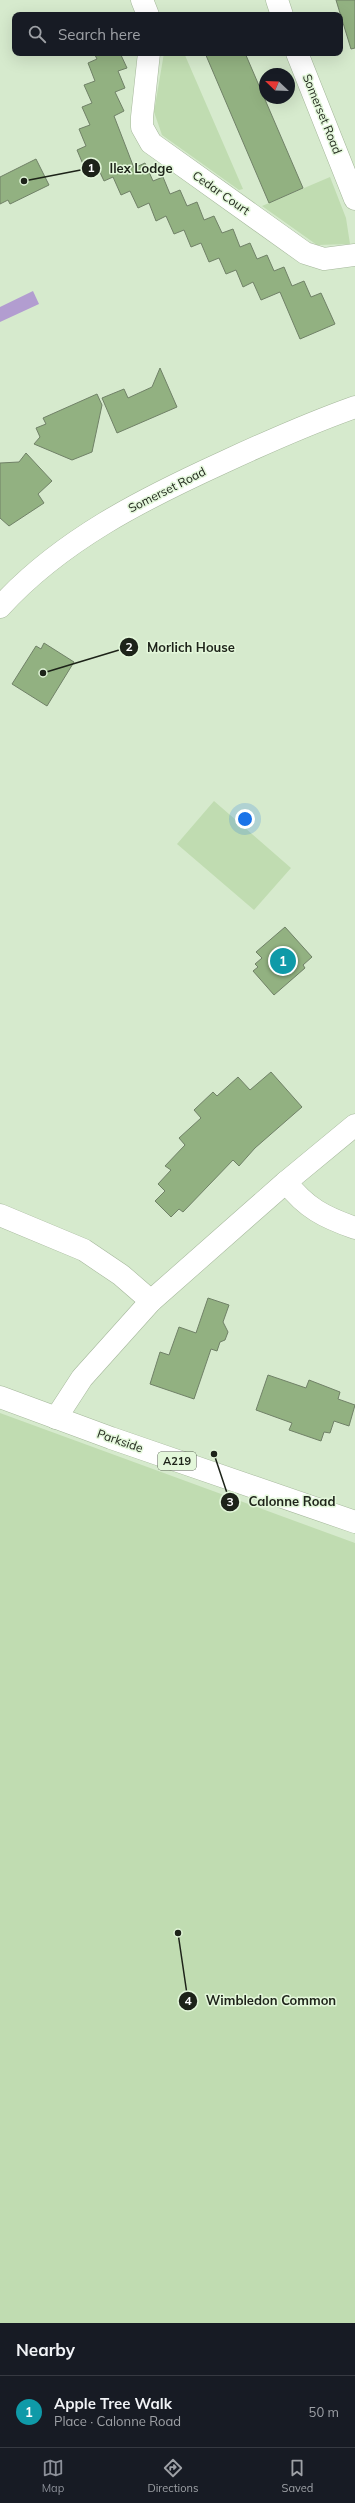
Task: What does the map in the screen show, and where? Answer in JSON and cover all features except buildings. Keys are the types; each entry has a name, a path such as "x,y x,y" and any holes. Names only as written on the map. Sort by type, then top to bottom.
{"street":[{"path":"142,0 147,12"},
{"path":"277,0 281,12"},
{"name":"Cedar Court","path":"150,56 142,127 151,143 305,253 324,259 355,255"},
{"name":"Somerset Road","path":"298,56 355,199"},
{"name":"Somerset Road","path":"0,607 18,587 59,553 158,492 304,426 355,407"},
{"path":"56,1418 82,1378 151,1301 286,1182 355,1125"},
{"path":"286,1182 306,1206 330,1219 355,1228"},
{"path":"0,1215 84,1250 121,1274 151,1301"},
{"name":"Parkside","path":"0,1397 56,1418 355,1522"}],"green space":[{"path":"163,56 185,56 243,189 239,190 162,135 154,112"},
{"path":"330,177 346,218 350,244 317,245 262,206"},
{"path":"214,801 291,868 254,910 177,844"},
{"path":"0,1413 355,1543 355,2323 0,2323"}],"shaded area":[{"path":"33,291 39,304 0,322 0,307"}],"place":[{"name":"Ilex Lodge","path":"24,181"},
{"name":"Morlich House","path":"43,673"},
{"name":"Apple Tree Walk","path":"283,961"},
{"name":"Calonne Road","path":"214,1454"},
{"name":"Wimbledon Common","path":"178,1933"}]}
